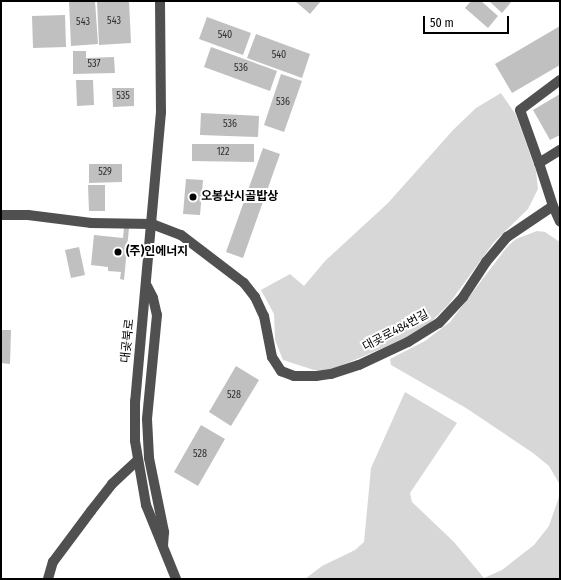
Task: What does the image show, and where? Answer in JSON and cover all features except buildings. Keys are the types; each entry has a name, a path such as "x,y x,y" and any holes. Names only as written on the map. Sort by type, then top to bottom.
{"street":[{"name":"대곶북로","path":"160,1 161,112 147,286 135,401 137,461 146,505 176,579"},
{"path":"560,80 520,110 553,206 560,222"},
{"path":"538,163 560,150"},
{"name":"대곶로484번길","path":"152,224 181,236 244,284 255,297 264,316 272,357 281,371 294,376 331,374 408,342 439,323 463,297 486,262 507,237 553,206"},
{"path":"1,215 28,215 91,223 152,224"},
{"path":"147,286 153,298 157,315 148,419 149,458 164,532 163,548"},
{"path":"48,579 54,562 91,511 112,484 137,461"}],"shaded area":[{"path":"501,93 516,115 536,171 538,189 528,209 494,242 449,304 430,323 411,336 331,370 314,370 283,360 275,340 274,314 261,290 290,274 304,286 325,261 388,203 454,129 476,108"},
{"path":"537,231 545,232 560,242 560,485 549,466 533,453 466,408 391,365 390,359 425,341 450,322 507,247 516,239"},
{"path":"405,392 457,423 410,493 412,502 454,542 484,578 502,570 534,545 549,526 560,494 560,579 305,579 322,566 355,550 364,542 371,468"}],"place":[{"name":"오봉산시골밥상","path":"193,197"},
{"name":"(주)인에너지","path":"118,252"}]}
